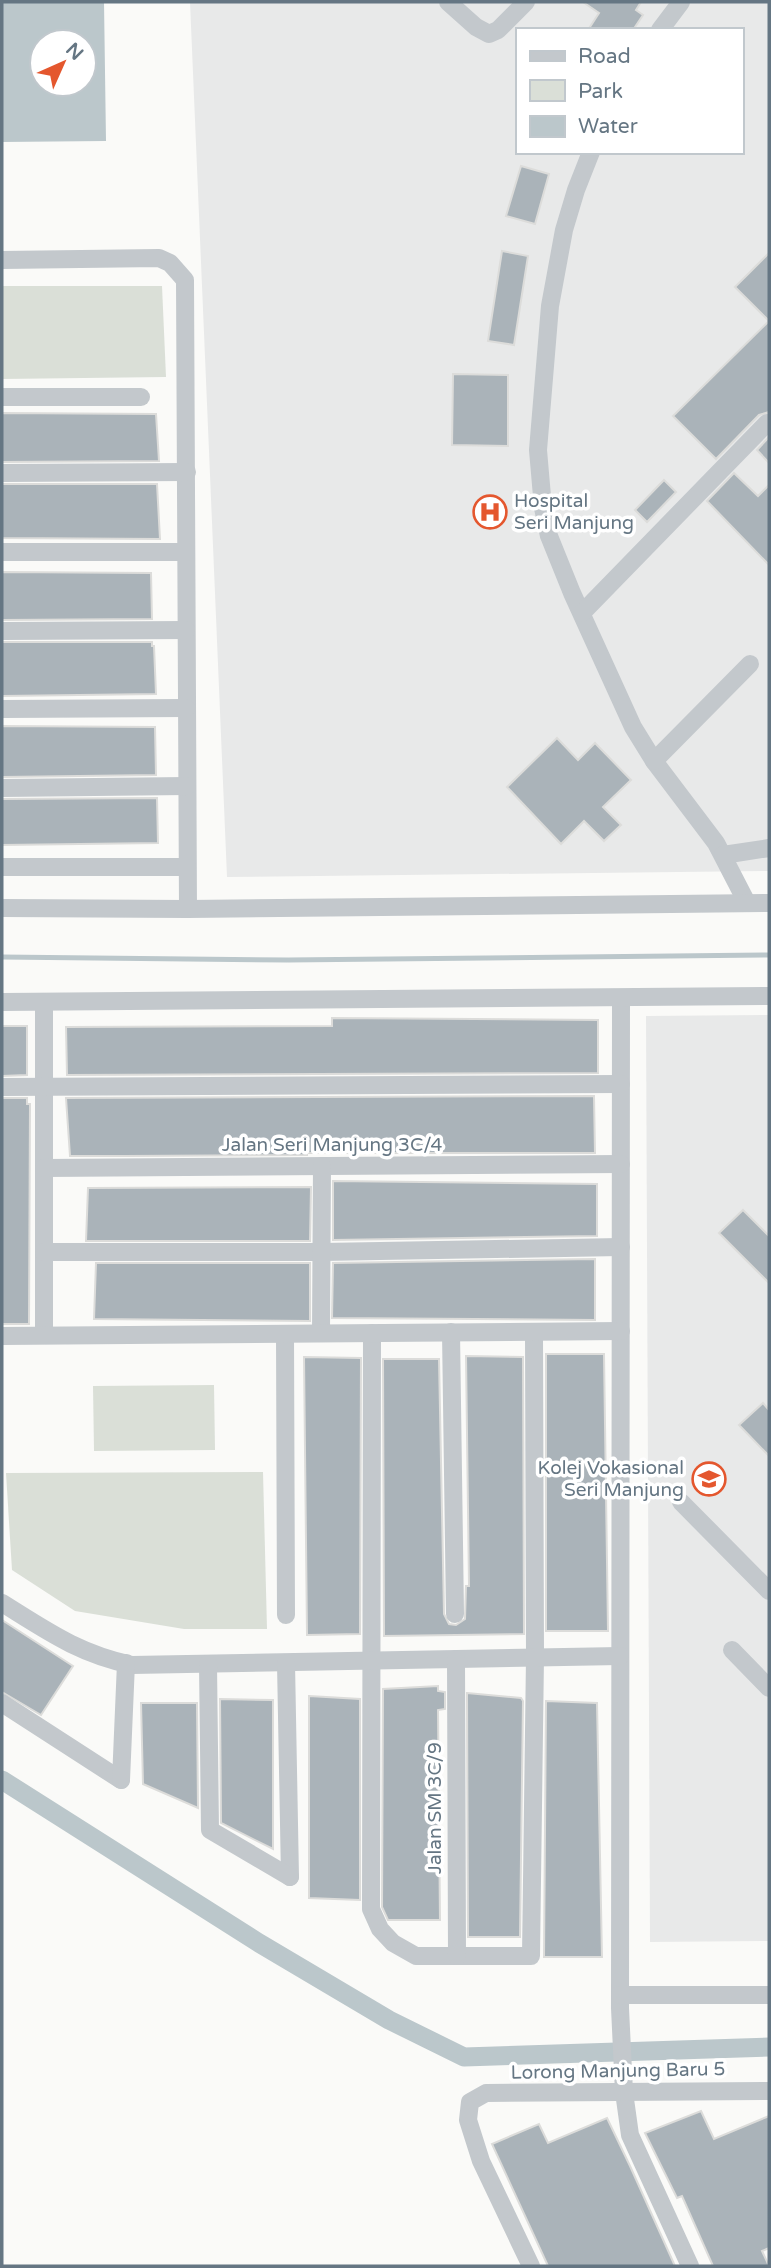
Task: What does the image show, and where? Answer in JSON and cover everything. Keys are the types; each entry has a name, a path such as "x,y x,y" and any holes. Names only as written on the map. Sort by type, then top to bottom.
{"street":[{"path":"448,2 476,27 489,34 498,30 526,2"},
{"path":"662,28 681,2"},
{"path":"590,154 564,230 550,306 538,450 543,508 550,536 633,727 654,761 723,855 747,903"},
{"path":"2,260 159,258 170,262 185,280 188,909"},
{"path":"2,397 141,397"},
{"path":"582,613 767,423"},
{"path":"2,473 187,472"},
{"path":"2,552 186,552"},
{"path":"2,631 186,630"},
{"path":"654,761 750,664"},
{"path":"2,709 186,708"},
{"path":"2,788 187,786"},
{"path":"723,855 769,848"},
{"path":"2,867 187,867"},
{"path":"2,908 188,909 769,903"},
{"path":"2,1002 769,996"},
{"path":"621,998 620,2002 624,2092 630,2135 690,2266"},
{"path":"44,1002 44,1335"},
{"path":"2,1087 621,1084"},
{"name":"Jalan Seri Manjung 3C/4","path":"44,1168 621,1164"},
{"path":"321,1333 322,1166"},
{"path":"44,1252 322,1252 621,1247"},
{"path":"2,1336 621,1331"},
{"path":"451,1332 455,1614"},
{"path":"372,1333 371,1909 380,1929 393,1943 416,1956 531,1956 535,1657 534,1332"},
{"path":"285,1334 286,1615"},
{"path":"681,1502 769,1591"},
{"path":"2,1603 63,1642 100,1658 126,1663 286,1663 620,1656"},
{"path":"732,1650 768,1685"},
{"name":"Jalan SM 3C/9","path":"456,1659 457,1956"},
{"path":"2,1703 121,1780 126,1663"},
{"path":"208,1664 210,1829 290,1877 286,1663"},
{"path":"620,2002 769,1996"},
{"name":"Lorong Manjung Baru 5","path":"531,2266 481,2161 468,2120 470,2102 486,2093 769,2091"}],"shaded area":[{"name":"Hospital Seri Manjung","path":"190,2 769,2 769,871 227,877"},
{"name":"Kolej Vokasional Seri Manjung","path":"769,1015 769,1941 650,1942 646,1016"}],"green space":[{"path":"2,286 162,286 166,377 2,379"},
{"path":"214,1385 215,1450 94,1451 93,1386"},
{"path":"263,1472 267,1629 184,1629 75,1611 12,1570 6,1473"}],"water":[{"path":"2,2 104,2 106,141 2,142"}],"building":[{"path":"583,2 641,2 636,10 643,15 634,28 589,28 599,13"},
{"path":"521,166 549,174 535,224 506,216"},
{"path":"502,251 528,256 514,345 488,341"},
{"path":"769,253 769,321 735,287"},
{"path":"769,321 769,412 759,415 716,459 673,416"},
{"path":"453,374 508,375 508,446 452,445"},
{"path":"2,413 156,414 159,461 2,462"},
{"path":"769,437 769,463 757,450"},
{"path":"734,473 758,496 769,485 769,565 707,501"},
{"path":"664,480 676,492 647,522 635,510"},
{"path":"2,484 157,484 160,539 2,538"},
{"path":"2,572 151,573 152,619 2,620"},
{"path":"2,642 152,642 156,694 2,696"},
{"path":"2,726 155,727 156,775 2,777"},
{"path":"557,738 578,760 595,743 631,780 603,807 621,825 604,841 584,821 561,844 507,787"},
{"path":"157,798 158,843 2,845 2,799"},
{"path":"332,1018 598,1020 598,1073 67,1075 66,1027 332,1026"},
{"path":"2,1026 27,1026 27,1075 2,1076"},
{"path":"594,1096 595,1153 124,1156 70,1156 66,1098"},
{"path":"2,1098 27,1098 27,1104 30,1104 29,1324 2,1324"},
{"path":"333,1181 597,1184 597,1236 333,1240"},
{"path":"311,1187 310,1241 86,1241 88,1188"},
{"path":"743,1210 769,1236 769,1283 719,1233"},
{"path":"595,1259 595,1320 332,1318 333,1263"},
{"path":"96,1263 310,1263 310,1321 94,1319"},
{"path":"546,1354 604,1354 608,1631 546,1631"},
{"path":"466,1356 523,1357 524,1634 384,1636 383,1359 439,1359 444,1614 449,1624 456,1625 465,1619 466,1586 469,1586"},
{"path":"304,1357 361,1358 360,1634 307,1635"},
{"path":"763,1403 769,1410 769,1456 739,1425"},
{"path":"2,1620 73,1666 41,1715 2,1692"},
{"path":"438,1686 438,1691 445,1692 445,1709 438,1710 440,1920 388,1920 382,1907 383,1689"},
{"path":"467,1693 521,1698 523,1701 520,1937 468,1937"},
{"path":"309,1696 360,1699 360,1900 309,1898"},
{"path":"220,1699 273,1700 273,1849 221,1823"},
{"path":"546,1701 597,1703 602,1957 544,1957"},
{"path":"141,1703 197,1703 198,1808 143,1784"},
{"path":"701,2111 714,2139 769,2116 769,2248 762,2251 769,2266 713,2266 682,2196 677,2198 645,2133"},
{"path":"607,2118 675,2266 548,2266 492,2144 539,2124 548,2143"}],"waterway":[{"path":"2,957 288,960 769,955"},
{"path":"2,1780 259,1943 389,2020 464,2057 769,2047"}],"place":[{"name":"Hospital Seri Manjung","path":"490,512"},
{"name":"Kolej Vokasional Seri Manjung","path":"709,1479"}]}
